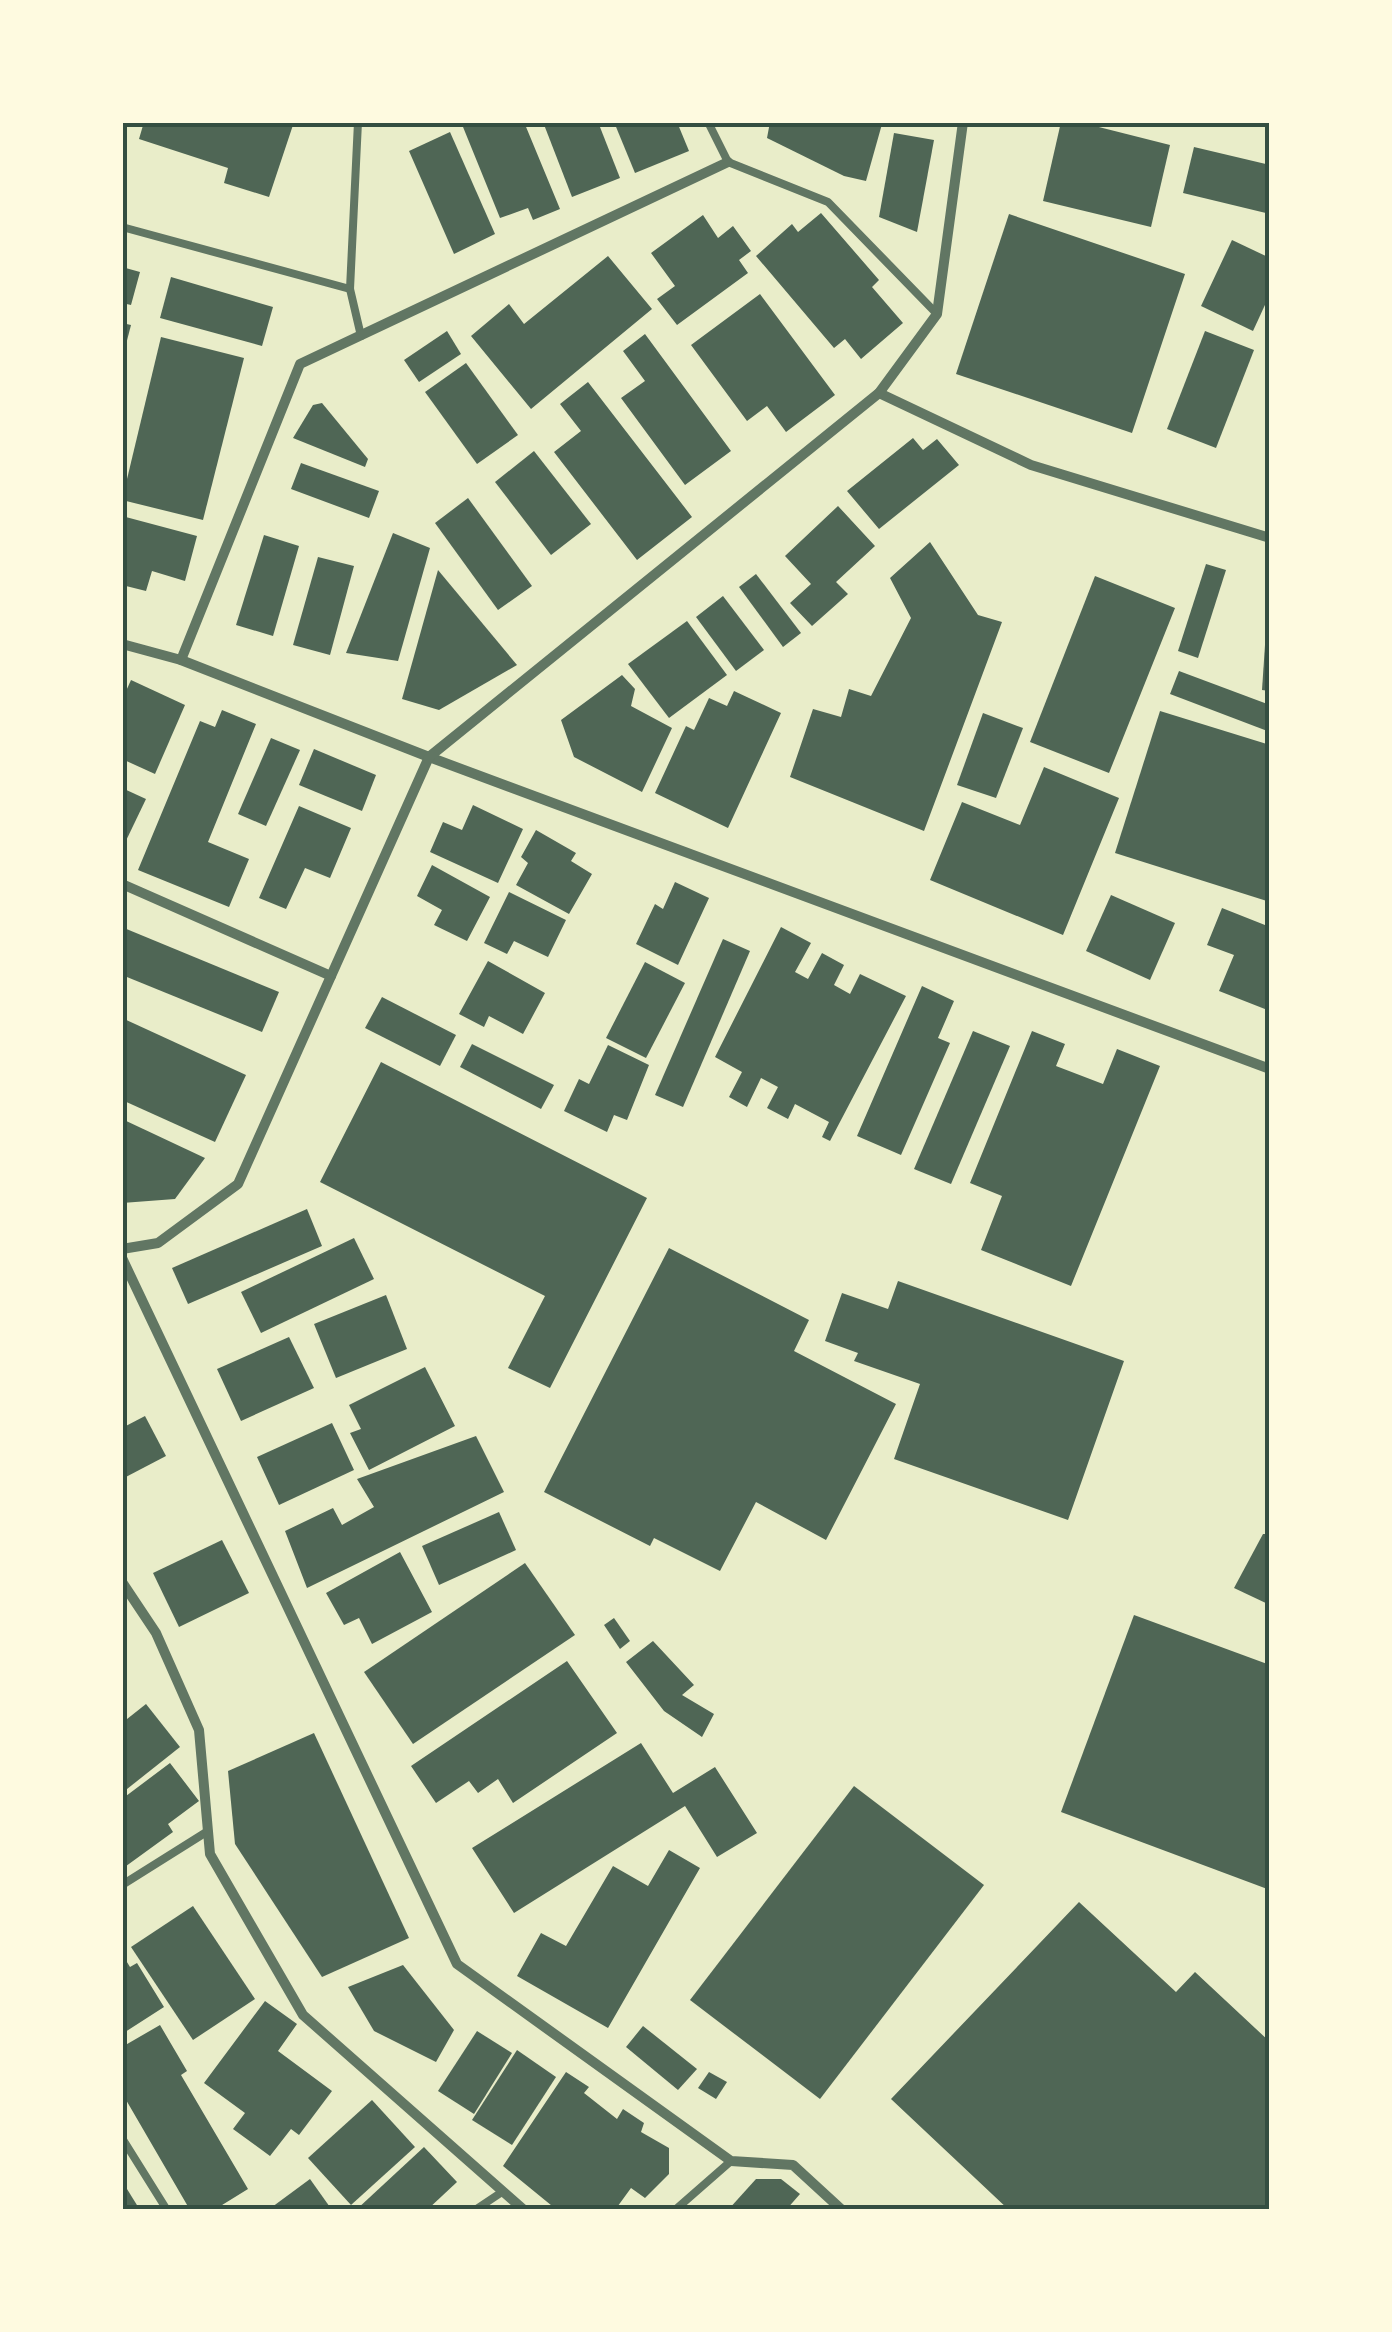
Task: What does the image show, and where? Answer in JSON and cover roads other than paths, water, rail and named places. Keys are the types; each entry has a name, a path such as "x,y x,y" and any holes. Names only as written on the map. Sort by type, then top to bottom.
{"street":[{"path":"122,1250 158,1242 238,1184 429,757 880,393 937,314 963,122"},
{"path":"181,660 300,364 728,162"},
{"path":"880,393 1031,465 1270,538"},
{"path":"122,644 181,660 429,757 1270,1069"},
{"path":"122,884 331,976"},
{"path":"122,1258 457,1964 732,2161 793,2165 842,2210"},
{"path":"122,1582 156,1633 199,1730 210,1854 303,2014 524,2210"}],"lane":[{"path":"358,122 350,289 361,337"},
{"path":"708,122 728,162 828,202 937,314"},
{"path":"122,227 350,289"},
{"path":"122,1885 208,1831"},
{"path":"122,2138 167,2210"},
{"path":"675,2210 732,2161"},
{"path":"475,2210 502,2192"}]}
